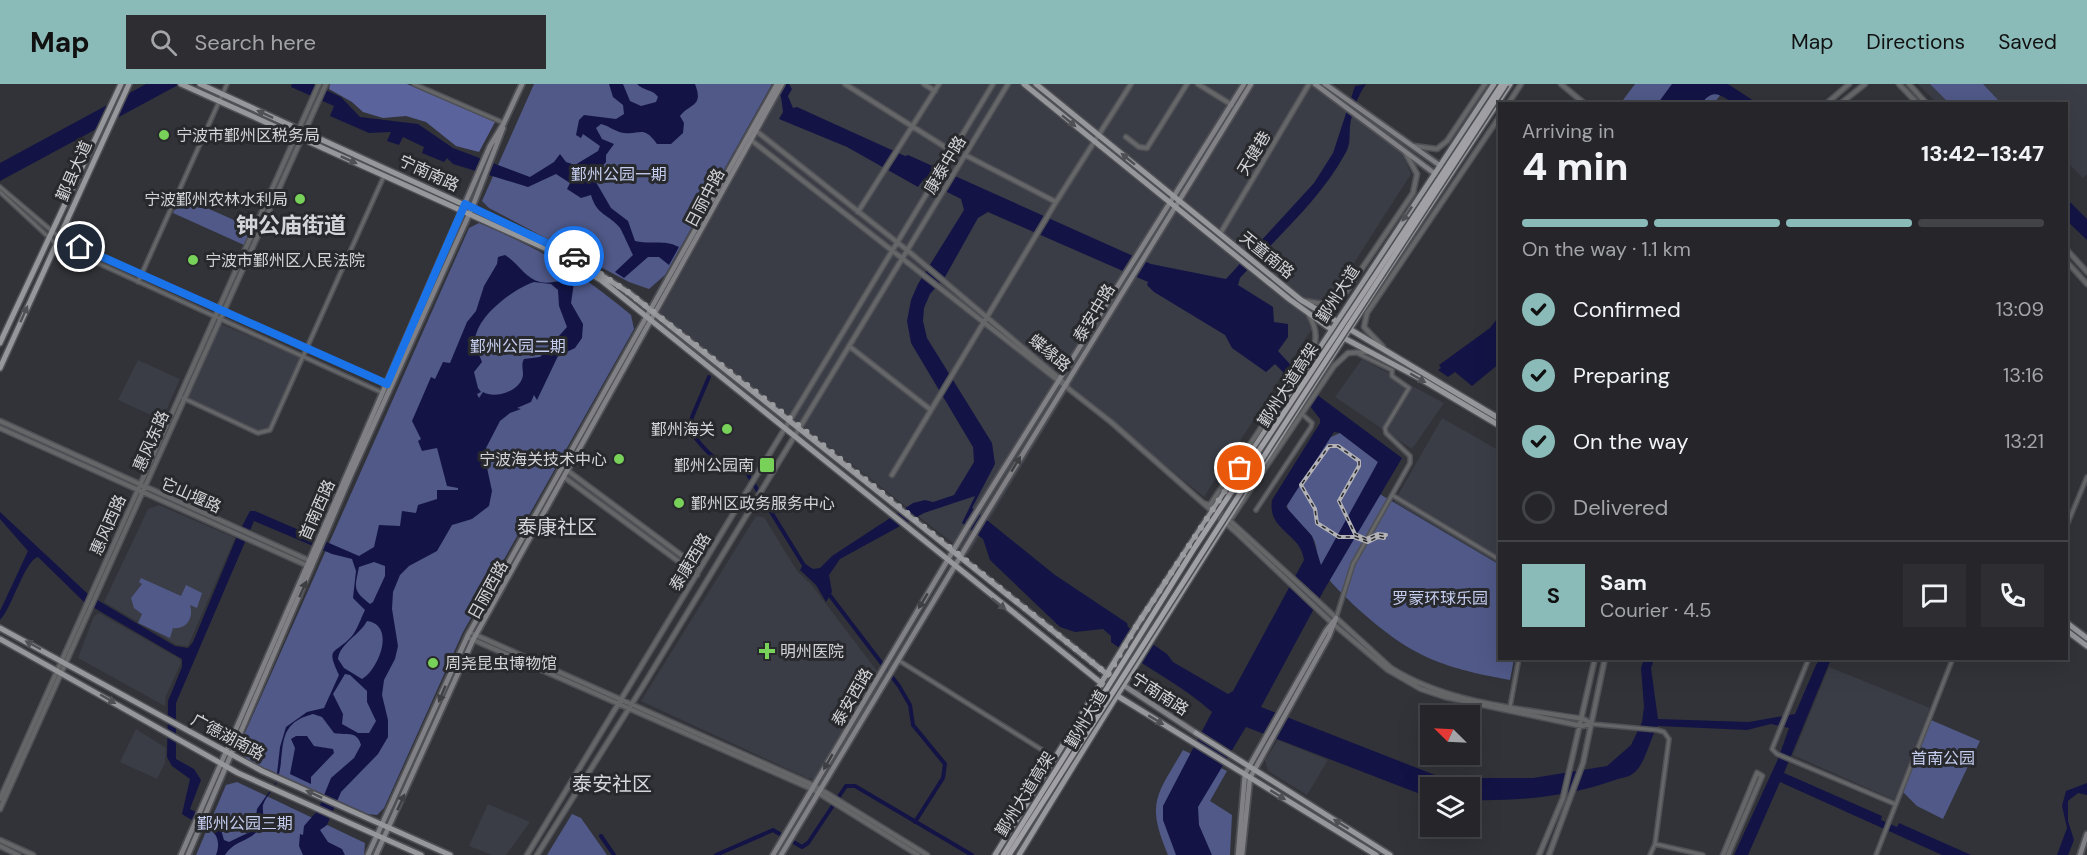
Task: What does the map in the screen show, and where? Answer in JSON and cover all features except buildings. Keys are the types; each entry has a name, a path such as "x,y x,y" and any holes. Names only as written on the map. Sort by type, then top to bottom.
{"highway":[{"name":"鄞州大道高架","path":"1003,855 1196,547 1502,84"},
{"name":"鄞州大道高架","path":"1009,855 1508,84"}],"main road":[{"name":"鄞县大道","path":"0,343 50,231 121,84"},
{"name":"鄞县大道","path":"0,368 129,84"},
{"path":"182,84 384,176 464,208"},
{"name":"宁南南路","path":"200,84 387,169 464,208 561,249 628,292 792,420 915,522 1122,686 1390,855"},
{"path":"494,140 522,84"},
{"path":"775,93 777,84"},
{"path":"749,138 782,84"},
{"name":"天童南路","path":"1024,84 1331,329 1498,425"},
{"name":"天童南路","path":"1036,84 1301,300 1498,418"},
{"name":"泰安中路","path":"1176,198 1244,84"},
{"name":"泰安中路","path":"960,557 1066,385 1172,204 1251,84"},
{"path":"1315,84 1446,182"},
{"path":"1324,84 1451,173"},
{"name":"鄞州大道","path":"995,855 1212,508 1494,84"},
{"name":"鄞州大道","path":"1019,855 1116,695 1305,404 1350,328 1508,84"},
{"name":"日丽中路","path":"653,312 775,93"},
{"name":"首南西路","path":"188,855 307,562 490,147 504,123"},
{"name":"首南西路","path":"229,752 350,477 471,211 497,150 504,123"},
{"name":"日丽中路","path":"653,312 692,248 749,138"},
{"name":"泰安中路","path":"953,551 1131,272"},
{"name":"宁南南路","path":"602,277 649,319 785,431 1116,695 1376,855"},
{"name":"日丽西路","path":"376,835 468,634 653,312"},
{"name":"日丽西路","path":"376,855 475,638 649,319"},
{"name":"泰安西路","path":"781,855 788,832 953,551"},
{"name":"泰安西路","path":"773,855 793,835 960,557"},
{"path":"1248,776 1256,770 1336,618"},
{"path":"1240,855 1249,766 1333,624"},
{"path":"2068,624 2087,638"},
{"name":"广德湖南路","path":"0,628 244,761 450,855"},
{"path":"2068,632 2087,646"},
{"name":"广德湖南路","path":"0,639 238,773 421,855"},
{"name":"首南西路","path":"181,855 224,764"},
{"path":"2080,855 2087,834"},
{"path":"368,855 376,835"}],"street":[{"path":"138,282 227,84"},
{"path":"319,84 299,138 181,397 263,433 270,430 387,169"},
{"path":"302,131 326,84"},
{"path":"414,84 504,123"},
{"path":"845,84 953,152"},
{"path":"924,84 935,91"},
{"path":"858,212 939,84"},
{"name":"康泰中路","path":"892,251 993,84"},
{"name":"康泰中路","path":"902,258 1008,84"},
{"path":"892,475 1035,236 1131,84"},
{"path":"1126,137 1139,147 1148,148 1187,84"},
{"path":"1198,84 1232,105"},
{"name":"天健巷","path":"1220,234 1309,84"},
{"path":"1406,142 1421,148 1437,149 1447,141 1485,84"},
{"path":"1509,102 1521,84"},
{"path":"1561,84 1583,102"},
{"path":"1828,102 1849,84"},
{"path":"1842,102 1865,84"},
{"path":"1899,84 1916,102"},
{"path":"1909,84 1925,102"},
{"path":"1383,347 1364,327 1367,313 1498,119"},
{"name":"蝶缘路","path":"755,130 907,250 1111,422 1202,503 1212,508 1228,522"},
{"name":"蝶缘路","path":"749,138 983,323 1060,380"},
{"path":"1301,300 1324,304 1344,295 1413,193 1417,174 1405,151"},
{"path":"965,156 1056,202"},
{"path":"0,187 59,237 221,312 387,384"},
{"path":"0,192 56,244 383,393"},
{"name":"泰康西路","path":"526,855 621,702 758,472 792,420 892,251"},
{"path":"2068,251 2087,272"},
{"name":"泰康西路","path":"537,855 631,706 902,258"},
{"path":"2068,263 2087,284"},
{"path":"1301,372 1316,346 1316,332 1306,310"},
{"path":"849,346 931,411"},
{"path":"1336,618 1353,564 1410,463 1410,456 1386,434 1385,428 1409,388 1392,376 1392,370 1366,355 1354,352"},
{"path":"1228,522 1240,508 1302,414 1305,404 1340,359 1354,352 1370,352 1377,356"},
{"name":"惠风东路","path":"64,661 181,397"},
{"path":"1256,510 1311,427 1312,423 1302,414"},
{"name":"它山堰路","path":"0,421 140,488"},
{"name":"它山堰路","path":"0,428 307,562"},
{"path":"568,471 700,569"},
{"path":"564,477 697,575"},
{"path":"2068,523 2087,477"},
{"path":"1392,495 1498,559"},
{"path":"1228,522 1391,668 1416,683 1447,694 1583,719 1592,724"},
{"path":"1228,522 1333,624 1388,670 1431,693 1471,704 1582,726 1592,724 1633,726 1664,732 1669,740 1655,844 1650,855"},
{"path":"468,634 830,795 927,855"},
{"path":"898,660 1056,758"},
{"path":"1510,707 1519,660"},
{"path":"1539,855 1563,798 1582,726 1595,660"},
{"path":"1549,855 1583,764 1605,660"},
{"path":"1808,660 1772,749 1778,754 1895,804"},
{"path":"1876,855 1952,660"},
{"path":"0,799 64,661"},
{"path":"0,809 59,671"},
{"path":"1723,855 1756,773 1762,776 1728,855"},
{"path":"820,791 918,855"},
{"path":"0,840 33,855"},
{"path":"1655,844 1703,855"},
{"path":"0,846 18,855"}],"shaded area":[{"path":"146,84 180,84 0,181 0,163"},
{"path":"292,84 313,84 341,97 360,117 418,124 453,148 530,177 554,162 560,154 566,162 575,165 598,151 600,146 583,134 581,138 576,135 579,120 584,115 616,119 624,114 623,105 613,97 609,84 623,84 630,101 641,106 656,102 658,97 637,84 695,84 697,101 680,116 684,123 683,133 671,144 657,144 642,132 624,133 601,124 596,128 602,139 614,144 606,155 606,162 593,177 611,208 628,221 635,241 668,243 679,247 669,265 659,257 648,257 624,278 615,272 633,255 620,228 600,211 591,195 581,198 567,189 570,183 556,174 528,187 453,164 447,158 444,162 422,153 424,147 403,137 399,145 387,141 391,132 369,133 330,116 334,106 291,87"},
{"path":"330,84 407,84 495,122 479,152 456,146 426,122 406,116 383,118 363,112 352,102 329,89"},
{"path":"772,84 789,84 792,89 788,96 793,108 797,107 905,156 908,155 1151,264 1226,279 1314,183 1333,153 1355,86 1366,84 1353,111 1348,147 1335,171 1296,219 1240,278 1238,285 1273,307 1274,322 1288,324 1288,337 1278,351 1320,397 1402,458 1324,590 1261,707 1442,777 1420,777 1420,794 1246,727 1198,807 1199,825 1212,855 1176,855 1163,820 1163,806 1212,712 1188,693 1111,642 1111,636 1103,629 1075,632 1060,627 990,560 983,539 962,523 975,496 924,513 840,559 829,575 832,592 826,602 816,585 800,570 804,563 813,569 820,568 832,556 913,503 925,500 933,502 954,495 974,462 973,447 911,343 907,321 911,300 918,284 964,210 961,199 923,180 918,187 847,147 779,119 783,112 781,97","holes":["988,212 1148,282 1147,285 1154,292 1225,335 1232,348 1266,372 1275,364 1320,419 1320,423 1272,500 1274,519 1297,544 1304,560 1233,691 1228,694 1173,662 1167,654 1128,627 1127,623 1055,575 972,508 995,464 992,443 927,338 923,321 924,308 930,294 945,277 978,218","1334,432 1340,433 1378,462 1321,565 1312,536 1286,507"]},
{"path":"786,84 1308,84 1403,154 1411,174 1204,497 1070,387 968,555 659,314"},
{"path":"1672,84 1728,84 1755,102 1732,102 1716,94 1703,102 1659,102"},
{"path":"1918,84 2087,84 2087,174 2083,178 2068,163 2068,102 1936,102"},
{"path":"2068,200 2087,219 2087,240 2068,222"},
{"path":"505,255 530,278 540,282 570,281 574,283 571,303 583,324 582,338 575,348 558,356 537,400 534,395 531,402 517,408 521,409 510,413 500,421 486,448 486,463 492,491 489,506 472,519 452,525 437,551 409,566 400,575 393,592 392,609 398,646 395,659 384,680 382,695 388,720 388,737 378,754 341,792 327,825 320,830 328,842 342,849 345,855 303,855 299,846 300,834 303,835 304,826 318,810 331,778 354,758 361,745 354,735 334,733 322,717 313,714 300,719 287,732 277,781 263,805 263,818 259,829 225,855 216,855 218,846 214,833 182,814 190,779 172,766 167,757 168,701 182,667 182,659 84,602 38,557 28,566 0,620 0,611 28,551 0,519 0,512 89,595 175,646 188,648 193,642 237,536 250,511 255,511 359,556 374,547 379,525 400,526 402,511 416,513 418,505 437,499 437,490 458,490 458,488 447,486 437,448 422,451 418,441 421,439 412,421 431,377 435,379 443,362 450,363 467,322 476,311 484,286 497,264 498,257","holes":["534,282 551,284 558,290 559,306 567,327 540,357 524,359 522,379 515,388 493,395 483,392 479,398 477,394 481,392 474,372 482,362 475,344 480,324 496,306","254,521 332,554 352,559 356,571 353,598 365,610 354,633 332,655 339,675 324,708 307,712 286,727 280,747 276,782 257,809 254,830 229,842 224,840 219,823 190,809 201,780 194,769 176,759 176,703","374,562 385,566 385,576 370,604 356,588 359,567","367,621 376,624 383,638 379,657 362,679 344,668 338,659 342,648","345,674 350,675 367,691 367,702 376,721 369,733 358,733 342,724 343,714 333,694"]},
{"path":"1498,318 1498,365 1472,386 1455,372 1448,377 1438,370 1441,368 1439,365 1490,328"},
{"path":"221,324 300,358 270,427 263,432 187,398"},
{"path":"1362,359 1444,403 1412,449 1335,397"},
{"path":"138,360 180,379 162,420 118,400"},
{"path":"1442,418 1498,450 1498,564 1394,502"},
{"path":"159,505 235,538 188,646 177,645 104,602 148,509"},
{"name":"明州医院","path":"756,516 764,517 797,571 811,584 877,671 814,779 807,778 641,701"},
{"path":"99,613 180,659 181,663 166,696 165,706 78,658 94,616"},
{"path":"1644,660 1654,660 1651,668 1658,719 1749,722 1795,714 1816,665 1819,660 1831,660 1784,773 1882,816 1881,820 1897,827 1899,823 1971,855 1942,855 1780,782 1748,855 1734,855 1778,759 1789,728 1771,724 1747,730 1658,726 1640,766 1628,776 1561,794 1526,799 1480,800 1480,778 1533,778 1607,766 1631,745 1642,722 1644,707 1641,668"},
{"path":"1829,667 1930,708 1894,800 1793,755"},
{"path":"136,729 166,748 165,763 157,779 120,762"},
{"path":"296,736 307,736 314,746 333,749 334,753 311,777 311,784 290,774 295,748 291,739"},
{"path":"1278,740 1328,760 1307,795 1268,771 1265,760"},
{"path":"2087,783 2087,795 2078,793 2068,801 2068,821 2074,840 2068,855 2057,855 2067,828 2062,806 2066,791"},
{"path":"488,804 530,822 506,855 492,855 469,846"}],"green space":[{"name":"鄞州公园一期","path":"534,84 772,84 665,275 649,289 629,282 489,208 482,201"},
{"path":"1635,84 1729,84 1715,102 1622,102"},
{"path":"1930,84 1983,84 1999,101 1998,102 1948,102"},
{"path":"180,196 252,228 244,245 173,213"},
{"name":"鄞州公园二期","path":"479,223 540,252 595,286 631,315 634,329 463,632 384,808 377,815 368,814 249,761 242,753 240,744 469,228"},
{"name":"罗蒙环球乐园","path":"1340,433 1378,462 1366,486 1498,564 1498,660 1514,660 1510,680 1444,664 1410,648 1375,624 1341,593 1323,571 1313,539 1289,512 1287,503 1329,438"},
{"path":"141,578 181,596 186,585 202,593 197,608 190,605 191,614 186,625 173,628 170,638 138,623 142,614 134,608 131,598 142,584 139,582"},
{"name":"首南公园","path":"1931,720 1980,741 1943,819 1917,806 1902,791"},
{"path":"1183,750 1227,771 1210,801 1232,815 1230,855 1168,855 1157,823 1157,800 1166,778"},
{"name":"鄞州公园三期","path":"237,782 365,843 364,855 196,855 226,785"},
{"path":"572,814 581,818 607,855 547,855"}],"waterway":[{"path":"709,377 692,417 690,431 714,458 729,468 747,473 805,567"},
{"path":"828,593 899,686 910,705 913,725 945,764 943,778 915,822"},
{"path":"716,855 773,830 802,847 808,843 846,786 855,786 972,855"},
{"path":"601,836 614,855"}],"railway":[{"path":"1384,538 1378,537 1368,542 1354,537 1339,537 1317,523 1315,509 1301,485 1329,446 1338,446 1359,461 1359,466 1339,501 1355,534 1366,539 1378,534 1386,535"}],"way so far":[{"path":"574,256 603,273 792,420 915,522 1108,675 1137,625 1240,468"}],"place":[{"name":"宁波市鄞州区税务局","path":"164,135"},
{"name":"宁波鄞州农林水利局","path":"300,199"},
{"name":"宁波市鄞州区人民法院","path":"193,260"},
{"name":"鄞州海关","path":"727,429"},
{"name":"宁波海关技术中心","path":"619,459"},
{"name":"鄞州公园南","path":"767,465"},
{"name":"鄞州区政务服务中心","path":"679,503"},
{"name":"明州医院","path":"767,651"},
{"name":"周尧昆虫博物馆","path":"433,663"}],"district":[{"name":"钟公庙街道","path":"291,225"},
{"name":"泰康社区","path":"557,527"},
{"name":"泰安社区","path":"612,784"}],"route":[{"path":"80,247 223,313 387,384 465,204 574,256"}]}
